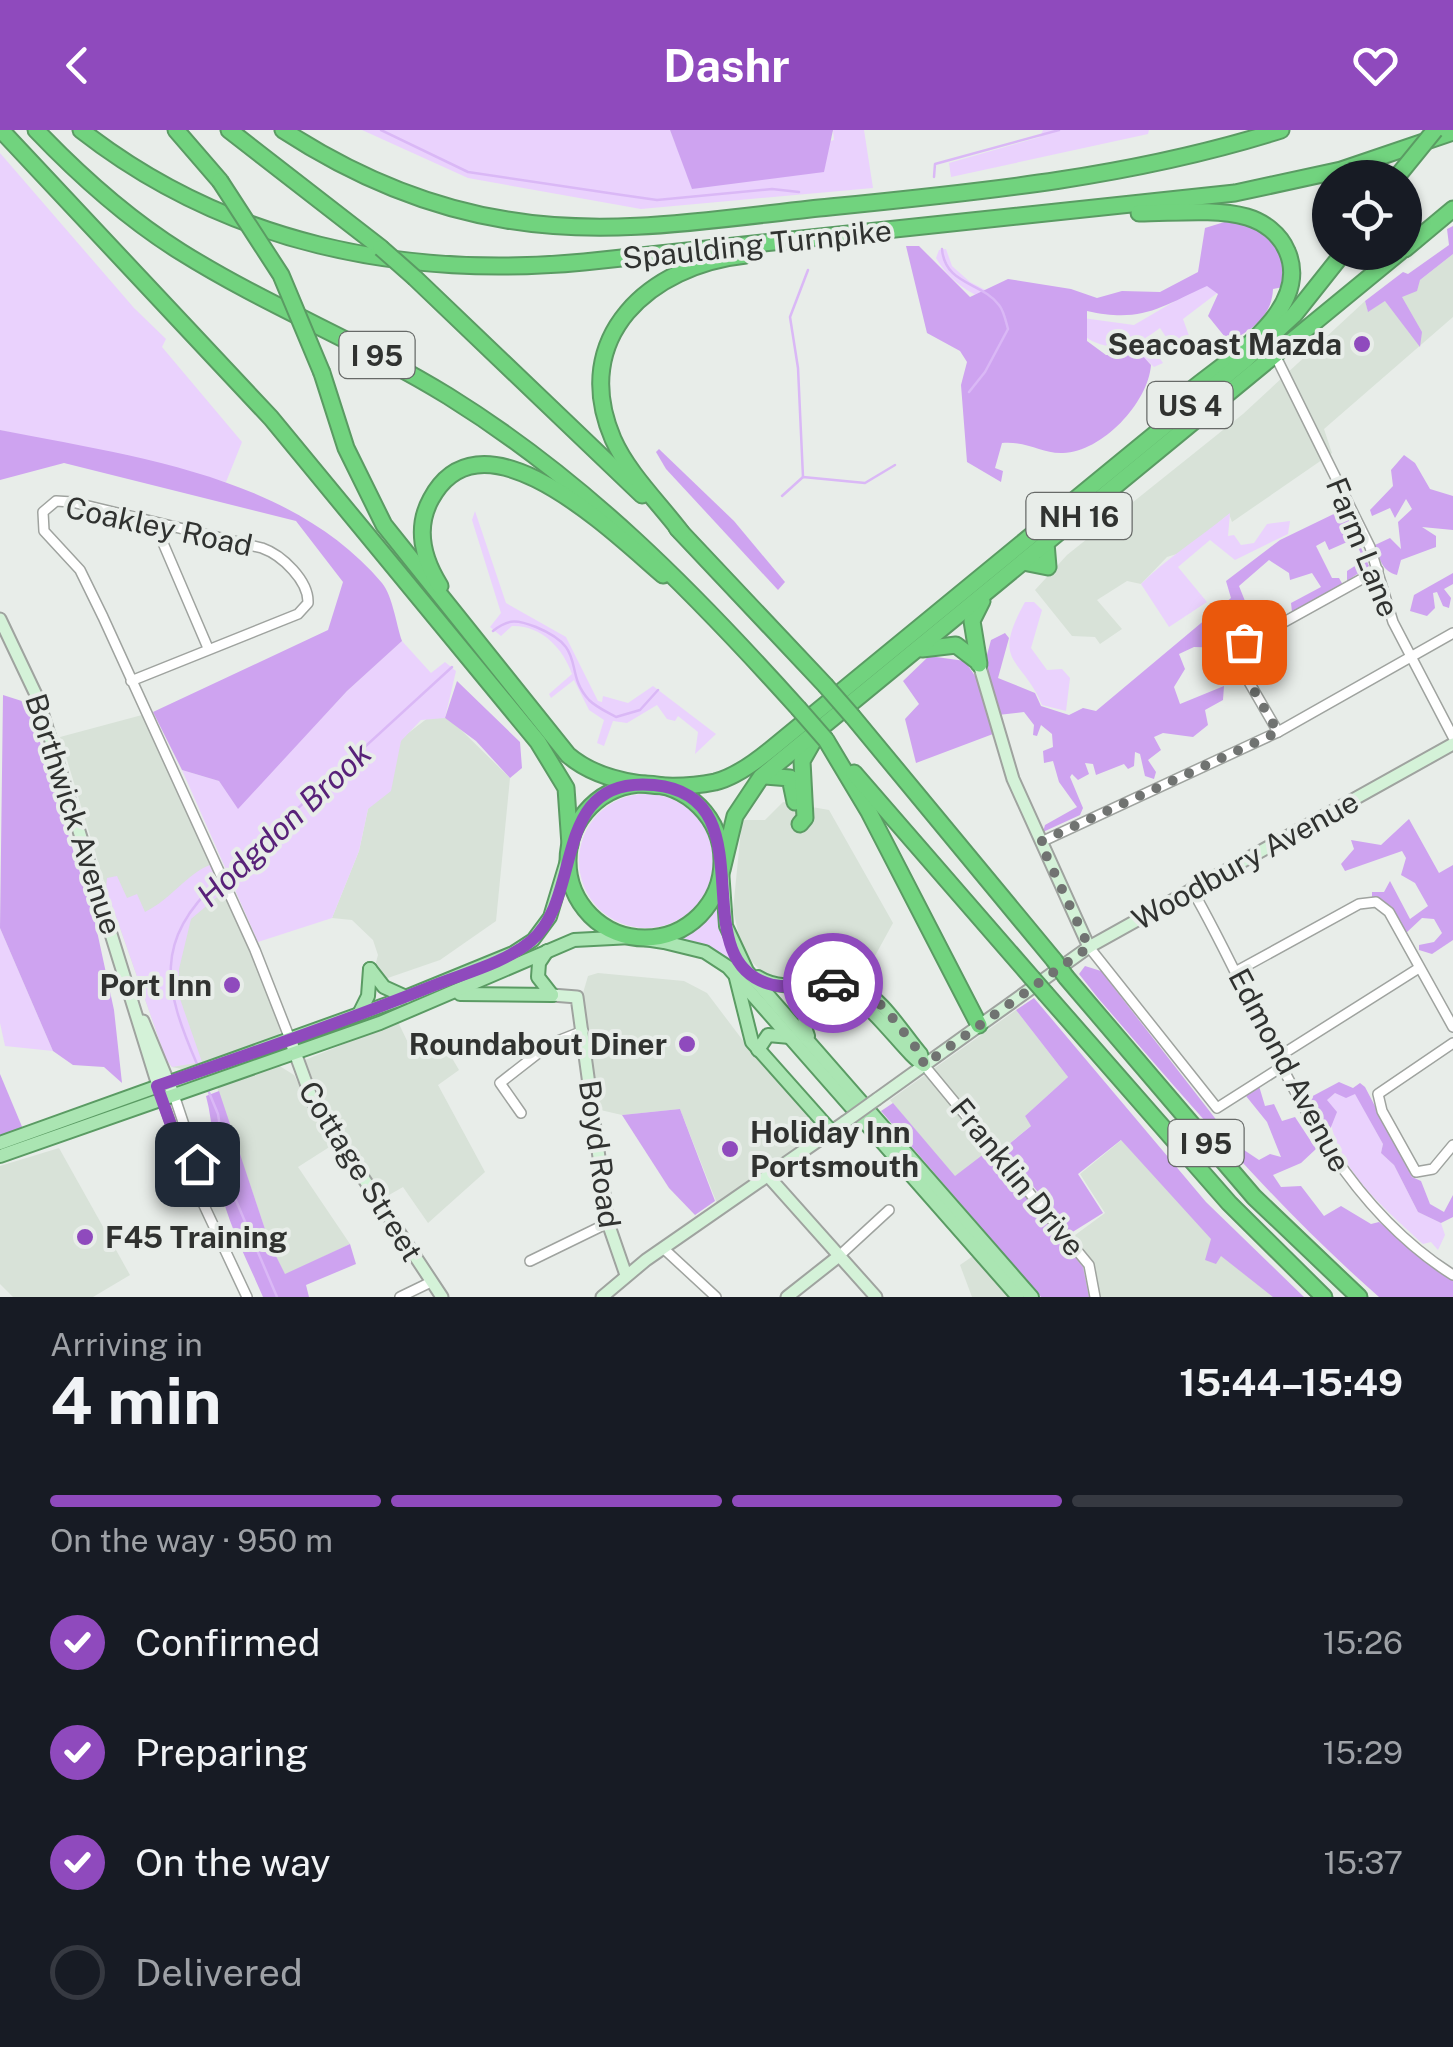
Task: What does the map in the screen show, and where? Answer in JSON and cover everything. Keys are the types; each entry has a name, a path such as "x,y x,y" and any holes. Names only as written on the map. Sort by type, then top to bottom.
{"highway":[{"path":"0,130 272,418 538,742 566,788 572,883 584,908 606,927 632,937 660,936 687,925 712,898 722,870 720,844 706,815 684,796 652,784 595,772 573,759 401,549 370,500 346,448 322,373 281,275 220,181 176,130"},
{"name":"I 95","path":"36,130 115,204 178,251 372,352 506,434 612,516 703,603 1229,1204 1324,1297"},
{"name":"Spaulding Turnpike","path":"82,130 162,184 236,220 340,252 421,265 558,264 1066,212 1275,186 1381,158 1453,132"},
{"name":"I 95","path":"229,130 382,248 682,532 825,684 1066,977 1254,1197 1359,1297"},
{"name":"Spaulding Turnpike","path":"283,130 377,182 455,209 535,224 617,228 1068,182 1176,160 1281,130"},
{"path":"1411,160 1435,130"},
{"name":"NH 16","path":"1422,235 1453,209"},
{"path":"1022,542 1258,333 1283,304 1292,279 1284,245 1273,232 1250,218 1066,212"},
{"path":"682,532 624,458 605,413 606,355 619,324 639,298 676,272 713,260 993,219"},
{"name":"US 4","path":"652,784 714,782 750,765 1264,343 1312,295 1331,270"},
{"name":"NH 16","path":"722,870 739,804 762,777 1380,270"},
{"path":"467,631 432,573 422,532 435,492 457,474 477,468 519,471 549,484 703,603"},
{"path":"979,664 972,621 992,587"},
{"path":"908,656 936,645 956,645 979,664"},
{"path":"762,777 780,774 790,778 795,787 795,818 800,824 805,818 804,754 829,720"},
{"path":"826,740 979,1025"},
{"path":"569,849 582,818 602,798 627,786 652,784"}],"main road":[{"path":"292,1046 359,1014 513,953 532,940 554,910 569,849"},
{"path":"722,870 728,938 740,972 744,1026 758,1050 832,1132"},
{"path":"0,1143 440,998 582,938 632,937 704,952 777,986 844,982 862,989 921,1054 924,1065"},
{"path":"548,950 539,963 538,977 552,995"},
{"path":"359,1014 368,996 370,970 384,987 406,997"},
{"path":"740,972 790,1037 1018,1297"},
{"path":"740,972 817,1051 1032,1297"},
{"path":"817,1051 805,1030 806,1008 820,993 839,991 861,999 911,1057 924,1065"},
{"path":"440,998 487,992 552,995"},
{"path":"758,1050 768,1035 790,1037"},
{"path":"0,1156 166,1090"}],"street":[{"name":"Farm Lane","path":"1275,355 1378,570 1390,614 1453,741"},
{"name":"Coakley Road","path":"131,682 298,614 304,610 308,594 282,558 269,550 64,501 48,504 42,521 50,539 80,570 131,682 228,890 292,1046"},
{"path":"154,522 208,648"},
{"path":"1278,732 1238,663 1239,646 1378,570"},
{"name":"Borthwick Avenue","path":"0,619 34,687 138,1013 154,1038 166,1090"},
{"path":"1040,842 1278,732 1453,633"},
{"path":"979,664 1001,745 1089,947 1217,1108 1420,968"},
{"name":"Woodbury Avenue","path":"602,1297 626,1275 1089,947 1453,741"},
{"name":"Edmond Avenue","path":"1191,888 1321,1140 1388,1226 1453,1276"},
{"path":"1237,972 1359,904 1376,902 1388,912 1453,1027"},
{"name":"Boyd Road","path":"552,995 577,997 608,1223 626,1275"},
{"path":"522,1114 500,1083 550,1044 583,1030"},
{"path":"1453,1043 1378,1094 1410,1165 1425,1174 1453,1146"},
{"name":"Cottage Street","path":"292,1046 322,1117 442,1297"},
{"name":"Franklin Drive","path":"924,1065 1089,1265 1095,1297"},
{"path":"166,1090 197,1164 196,1182 247,1297"},
{"path":"769,1177 876,1297"},
{"path":"787,1297 889,1210"},
{"path":"530,1261 608,1223"},
{"path":"664,1248 716,1297"},
{"path":"400,1297 432,1282"}],"shaded area":[{"path":"362,130 670,130 693,189 834,140 833,130 864,130 873,188 641,209 468,178"},
{"path":"670,130 833,130 824,172 692,189"},
{"path":"1043,130 1149,130 1148,134 951,177 949,163 1040,137"},
{"path":"0,153 134,308 166,339 162,347 242,442 226,482 0,430"},
{"path":"1231,220 1264,234 1282,261 1283,287 1273,289 1269,307 1253,327 1229,342 1208,316 1218,294 1207,286 1162,307 1136,314 1087,311 1087,341 1106,355 1141,354 1151,365 1148,380 1132,409 1107,435 1078,450 1055,453 1002,443 995,468 1003,471 1001,482 967,462 961,385 967,362 960,351 927,333 906,246 919,246 970,297 1008,279 1071,289 1097,298 1122,291 1160,292 1198,272 1205,228"},
{"path":"1453,226 1453,254 1420,280 1417,291 1402,297 1422,332 1420,347 1385,301 1368,312 1365,301 1403,272 1422,270 1422,264 1449,245 1447,229"},
{"path":"946,249 952,266 970,282 1024,310 1134,325 1211,280 1262,259 1183,319 1192,344 1176,352 1160,328 1146,338 1163,363 1154,367 1130,349 1092,341 1071,324 994,303 977,296 948,274 936,258 939,250"},
{"path":"1453,254 1453,317 1324,429 1332,453 1232,522 1229,514 1183,552 1167,557 1141,584 1127,581 1097,600 1122,629 1100,644 1095,637 1072,636 1035,590 1067,555 1243,414 1365,301 1368,311 1420,280"},
{"path":"0,430 154,461 256,494 302,517 345,546 382,583 402,641 347,691 238,809 219,781 182,770 153,712 328,630 343,582 296,521 64,463 0,480"},
{"path":"659,449 734,521 785,582 778,590 666,469 656,452"},
{"path":"1404,455 1415,463 1430,489 1453,496 1453,530 1422,527 1436,536 1436,547 1401,560 1397,575 1385,568 1375,545 1390,538 1401,549 1398,522 1412,509 1406,499 1395,518 1390,508 1372,516 1370,510 1393,486 1391,470"},
{"path":"1344,509 1369,566 1347,581 1347,571 1364,560 1354,539 1329,550 1325,541 1316,546 1332,578 1339,578 1343,585 1292,612 1291,603 1321,587 1312,573 1290,580 1289,573 1269,560 1239,586 1245,601 1237,629 1241,638 1231,648 1194,647 1179,654 1185,669 1174,687 1180,704 1224,686 1223,700 1205,710 1208,725 1193,737 1163,733 1154,737 1161,750 1148,760 1156,772 1154,779 1145,776 1140,754 1135,752 1134,766 1128,769 1124,764 1096,775 1093,764 1085,763 1089,774 1078,780 1072,774 1070,777 1083,808 1080,815 1043,832 1045,825 1077,807 1059,782 1053,761 1044,763 1043,751 1053,747 1052,734 1041,725 1037,736 1033,735 1034,725 1024,712 998,715 985,662 991,640 1005,633 1009,638 998,678 1035,693 1041,706 1069,715 1083,708 1096,711 1231,598 1226,581 1280,540"},
{"path":"475,511 506,603 566,637 598,701 602,702 603,696 628,703 653,686 716,734 695,754 698,732 678,716 675,721 667,719 657,705 627,723 613,721 604,746 597,743 604,720 589,710 574,680 551,698 549,694 572,674 557,647 532,629 512,626 501,636 490,627 501,613 472,520"},
{"path":"1230,513 1228,536 1234,535 1241,545 1254,543 1267,524 1290,521 1288,534 1235,560 1210,540 1178,567 1207,602 1169,627 1141,584"},
{"path":"1453,573 1453,584 1444,589 1451,598 1449,608 1443,606 1437,592 1433,593 1435,608 1427,616 1410,611 1414,595"},
{"path":"1025,602 1034,602 1042,610 1031,648 1047,670 1062,669 1070,678 1066,711 1042,705 1013,659 1010,638"},
{"path":"402,641 431,673 445,662 456,671 445,718 421,720 401,741 391,791 368,809 359,851 332,918 258,942 182,770 219,781 238,808 347,691"},
{"path":"929,656 965,661 981,685 993,734 916,763 905,719 919,704 903,681"},
{"path":"457,681 520,742 522,768 510,778 476,741 445,718"},
{"path":"3,695 28,703 95,922 114,1010 122,1083 104,1067 73,1065 53,1051 0,928"},
{"path":"142,715 261,975 281,1031 277,1038 182,1069 172,1067 166,1059 106,888 60,737"},
{"path":"429,717 445,718 457,726 510,778 496,921 440,960 382,980 375,966 378,955 373,940 352,920 332,918 359,851 368,809 402,738"},
{"path":"646,794 672,799 693,814 708,835 713,861 708,887 693,908 672,923 646,928 620,923 599,908 584,887 579,861 584,835 599,814 620,799"},
{"path":"783,802 829,810 893,923 864,976 772,982 743,953 733,910 742,820 765,820"},
{"path":"1409,819 1439,873 1453,865 1453,940 1432,954 1419,950 1419,945 1434,942 1442,933 1434,919 1422,918 1405,934 1392,907 1372,897 1372,892 1384,892 1390,881 1410,919 1428,906 1415,883 1401,875 1406,858 1402,851 1345,871 1341,864 1354,849 1351,840 1381,845"},
{"path":"210,865 223,892 191,919 179,969 179,996 202,1062 172,1067 106,888 107,878 117,876 127,898 137,894 145,912"},
{"path":"718,907 721,934 731,959 728,962 681,939"},
{"path":"0,928 53,1051 5,1046 0,1023"},
{"path":"1085,966 1101,971 1235,1144 1259,1160 1270,1154 1281,1157 1267,1122 1246,1096 1259,1086 1265,1106 1274,1104 1282,1121 1295,1117 1316,1149 1301,1163 1273,1175 1281,1187 1301,1186 1324,1216 1341,1206 1371,1224 1379,1222 1453,1281 1453,1297 1379,1297 1304,1227 1199,1114 1079,974"},
{"path":"598,973 684,981 707,993 760,1063 818,1126 818,1134 718,1206 680,1109 622,1115 596,1109 583,993 588,976"},
{"path":"1034,998 1206,1202 1304,1297 1273,1297 1221,1256 1216,1264 1205,1260 1211,1239 1121,1140 1078,1174 1103,1213 1071,1233 1003,1149 1031,1126 1025,1116 1068,1077 1016,1010"},
{"path":"1016,1010 1068,1077 1025,1116 1032,1125 994,1156 955,1177 890,1100"},
{"path":"398,1022 412,1051 439,1036 459,1070 438,1085 485,1172 428,1223 403,1187 382,1199 322,1104 305,1060"},
{"path":"278,1065 294,1075 331,1146 298,1167 350,1244 285,1275 270,1244 217,1087"},
{"path":"0,1074 23,1129 0,1137"},
{"path":"1339,1082 1353,1088 1360,1083 1365,1087 1412,1177 1421,1181 1430,1204 1444,1212 1453,1195 1453,1217 1441,1223 1418,1212 1394,1165 1381,1153 1383,1144 1355,1094 1346,1098 1335,1093 1327,1100 1337,1112 1329,1132 1340,1150 1334,1150 1309,1098"},
{"path":"219,1091 270,1244 285,1274 350,1244 356,1264 306,1285 309,1297 263,1297 239,1244 220,1188 206,1096"},
{"path":"1335,1093 1355,1093 1383,1144 1381,1153 1394,1165 1418,1212 1441,1223 1445,1235 1438,1250 1431,1242 1423,1244 1389,1213 1347,1163 1331,1123 1327,1100"},
{"path":"893,1103 955,1176 989,1150 1083,1267 1089,1297 1041,1297 881,1111"},
{"path":"680,1109 715,1201 695,1215 669,1188 622,1115"},
{"path":"1124,1138 1287,1297 1059,1297 1033,1266 1105,1213 1080,1174"},
{"path":"59,1148 130,1275 93,1297 13,1297 0,1284 0,1166"},
{"path":"973,1256 1008,1297 972,1297 960,1265"}],"waterway":[{"path":"381,130 468,172 622,195 657,200 772,189 799,192"},
{"name":"Hodgdon Brook","path":"934,177 935,164 1059,130"},
{"name":"Hodgdon Brook","path":"942,249 950,270 999,305 1008,329 985,372 969,392"},
{"path":"803,477 798,368 790,317 808,270"},
{"name":"Hodgdon Brook","path":"782,496 803,477 865,483 895,465"},
{"name":"Hodgdon Brook","path":"493,631 509,622 519,622 552,635 569,652 581,689 589,700 616,717 640,710 658,690"},
{"name":"Hodgdon Brook","path":"225,875 452,667"},
{"name":"Hodgdon Brook","path":"197,1064 177,1012 171,966 183,924 219,880"},
{"name":"Hodgdon Brook","path":"208,1090 218,1114 229,1184 277,1297"}],"way so far":[{"path":"833,983 854,985 869,994 921,1054 924,1065 1089,947 1040,842 1130,797 1278,732 1238,663 1237,652 1244,642"}],"place":[{"name":"Seacoast Mazda","path":"1362,344"},
{"name":"Port Inn","path":"232,985"},
{"name":"Roundabout Diner","path":"687,1044"},
{"name":"Holiday Inn Portsmouth","path":"730,1149"},
{"name":"F45 Training","path":"85,1237"}],"route":[{"path":"197,1164 196,1182 186,1167 157,1086 398,1000 522,948 542,930 554,910 573,835 582,818 602,798 627,786 652,784 672,789 692,801 711,823 722,851 722,902 728,938 747,971 777,986 833,983"}]}
